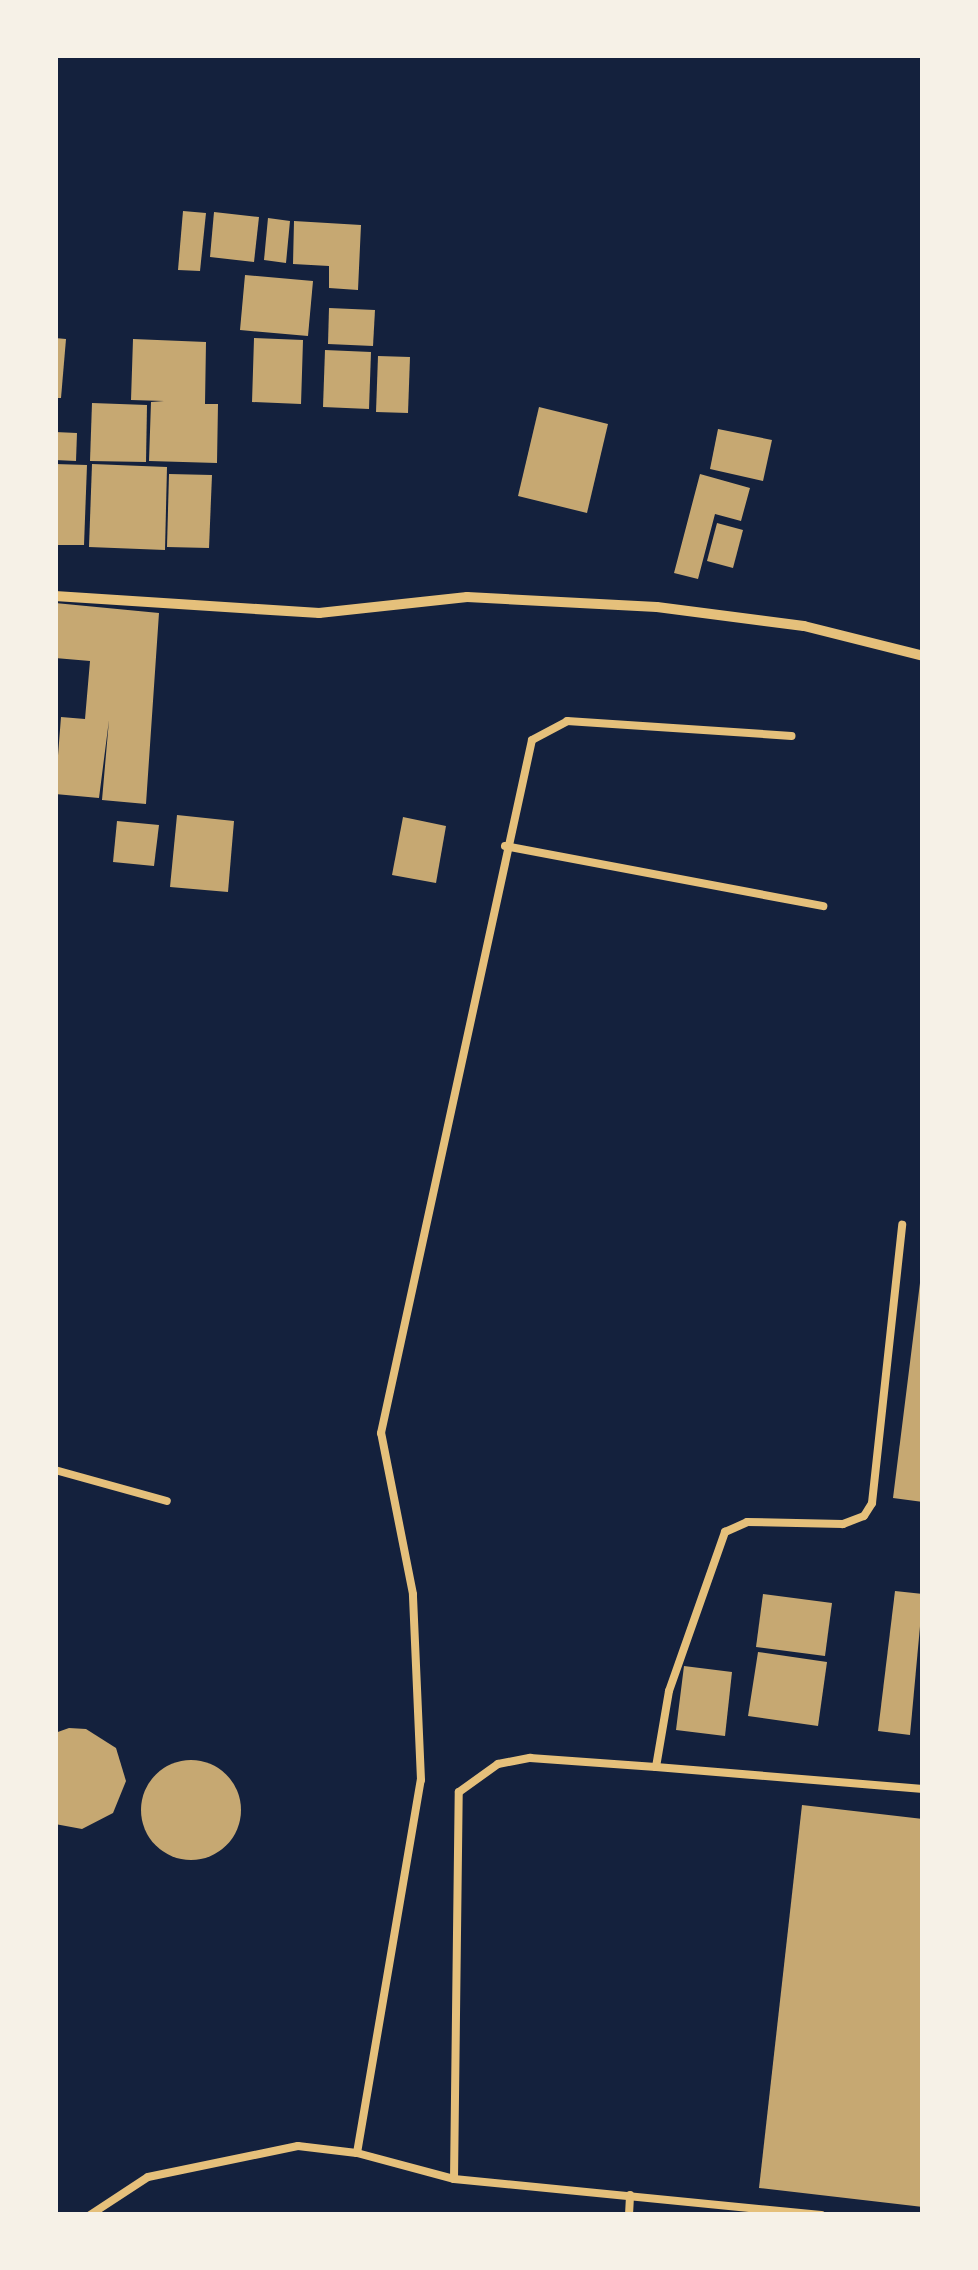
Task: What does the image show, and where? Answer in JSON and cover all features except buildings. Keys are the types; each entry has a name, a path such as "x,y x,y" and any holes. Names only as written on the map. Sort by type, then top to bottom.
{"street":[{"path":"55,596 318,612 466,596 657,607 804,626 923,656"}],"lane":[{"path":"357,2153 421,1780 413,1594 381,1433 532,740 568,721 791,736"},
{"path":"506,846 823,906"},
{"path":"656,1768 668,1690 726,1532 747,1522 843,1524 864,1516 872,1504 902,1225"},
{"path":"55,1470 167,1501"},
{"path":"454,2179 459,1792 498,1764 530,1758 923,1788"},
{"path":"90,2215 148,2176 230,2156 298,2146 357,2153 454,2179 821,2215"},
{"path":"629,2215 630,2194"}]}
